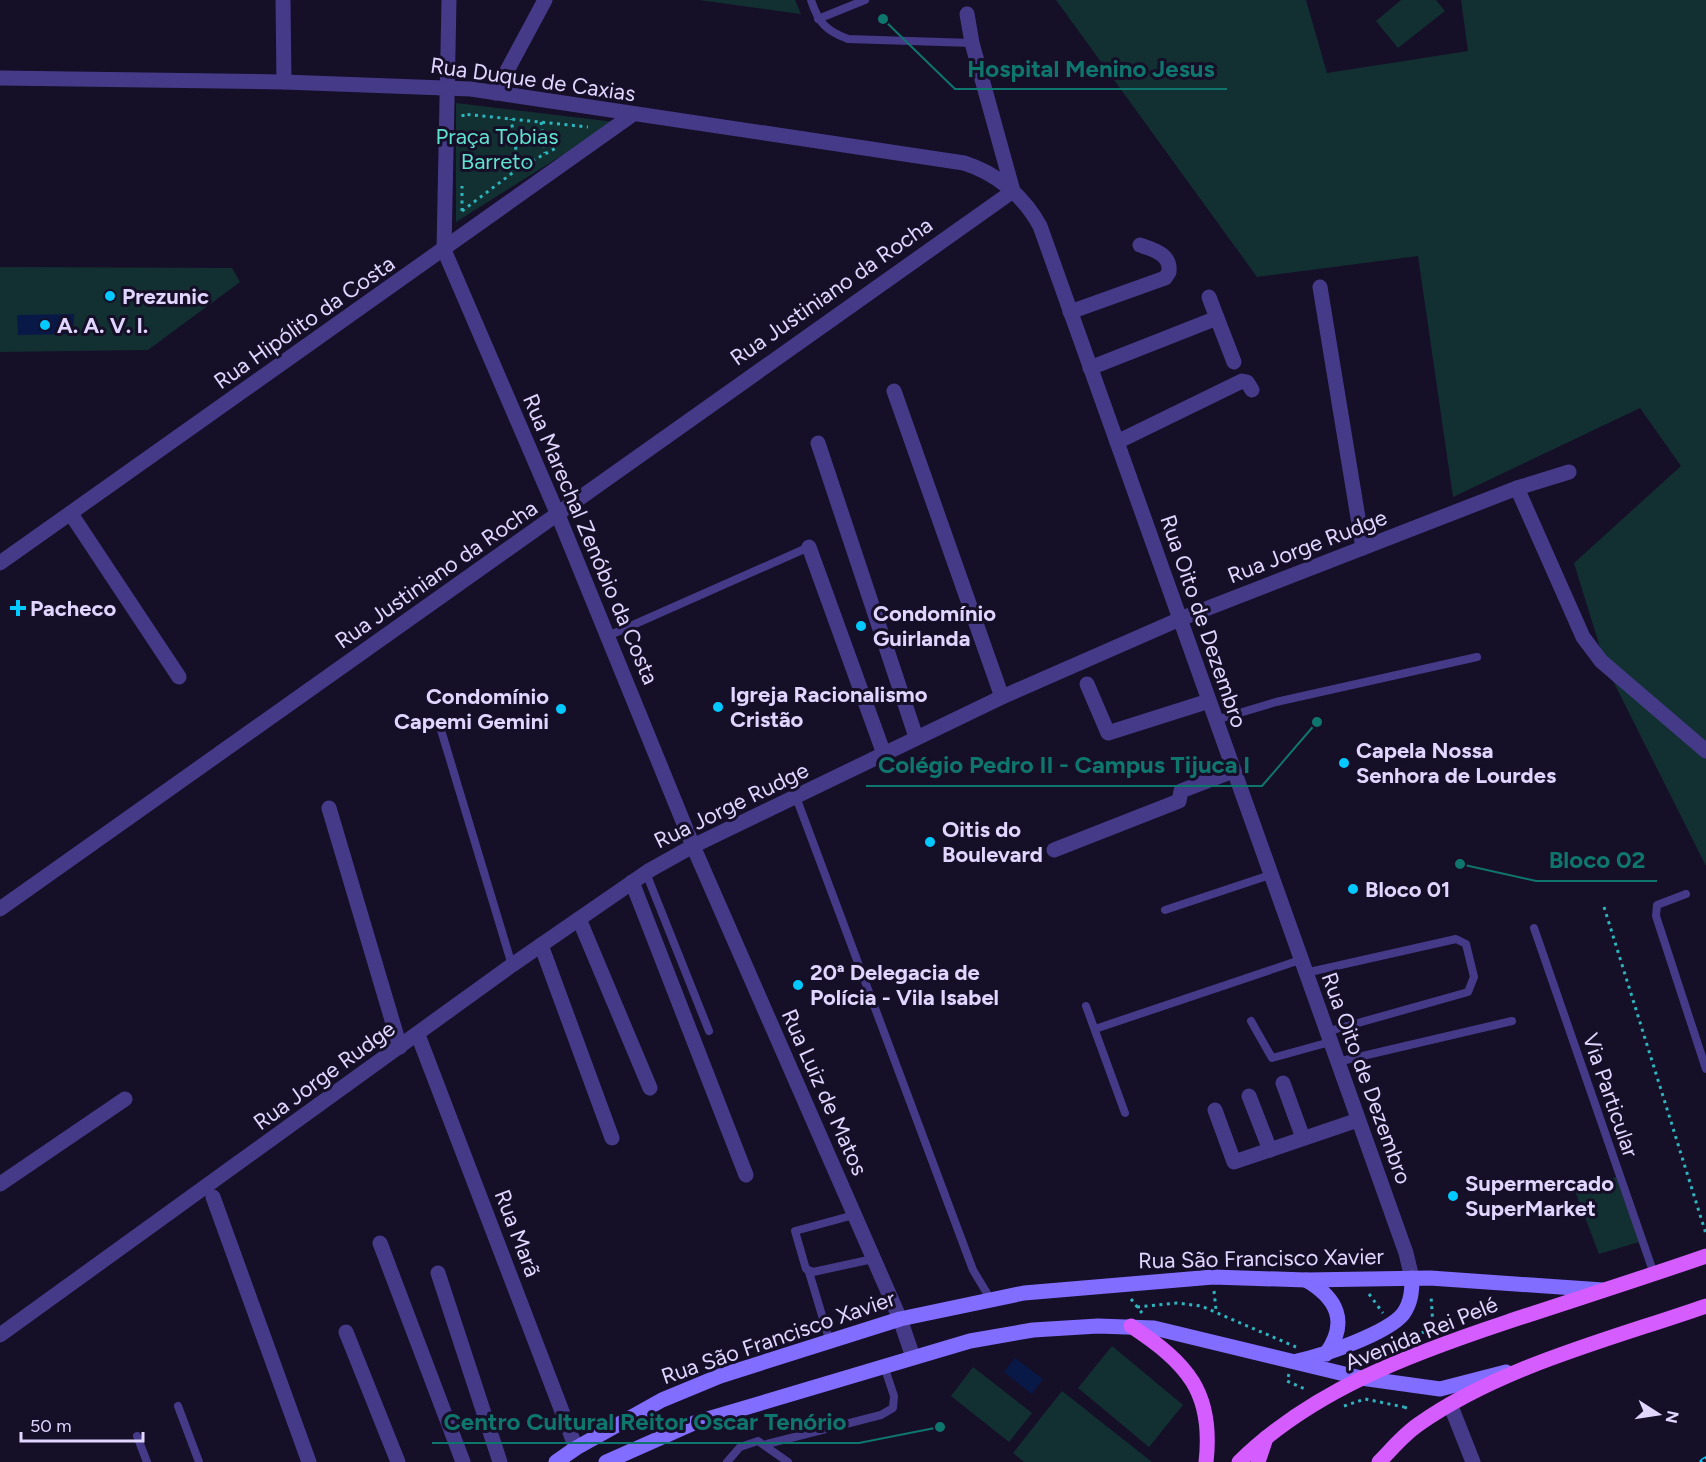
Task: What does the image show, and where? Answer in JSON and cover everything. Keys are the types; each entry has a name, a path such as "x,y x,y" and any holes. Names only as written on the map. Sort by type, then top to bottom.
{"main road":[{"name":"Rua São Francisco Xavier","path":"556,1462 576,1448 662,1400 720,1376 900,1319 1024,1293 1202,1277 1306,1280 1412,1278 1603,1290 1706,1256"},
{"path":"1290,1367 1326,1354 1391,1323 1402,1315 1408,1304 1412,1278"},
{"path":"1306,1280 1328,1295 1338,1318 1335,1341 1326,1354"},
{"name":"Avenida Rei Pelé","path":"1239,1462 1266,1438 1321,1400 1361,1378 1434,1347 1603,1290"},
{"path":"606,1462 694,1423 914,1357 1012,1333 1098,1326 1154,1328 1290,1367 1440,1389 1536,1364 1706,1306"},
{"path":"1131,1326 1164,1347 1193,1380 1203,1400 1208,1421 1206,1462"},
{"path":"1379,1462 1418,1425 1450,1404 1536,1364"},
{"path":"1258,1462 1266,1438"}],"street":[{"path":"284,0 284,82"},
{"path":"444,250 449,0"},
{"path":"495,93 545,0"},
{"name":"Rua Oito de Dezembro","path":"967,14 972,42 1013,191 1031,210 1040,226 1411,1265 1412,1278"},
{"name":"Rua Duque de Caxias","path":"0,78 448,87 963,163 985,169 1013,191"},
{"name":"Rua Hipólito da Costa","path":"0,563 632,115"},
{"name":"Rua Justiniano da Rocha","path":"0,909 1013,191"},
{"path":"1070,312 1165,278 1170,266 1167,260 1160,252 1140,245"},
{"name":"Rua Marechal Zenóbio da Costa","path":"444,250 558,515 693,846"},
{"path":"1320,287 1364,548"},
{"path":"1209,297 1234,362"},
{"path":"1090,368 1217,318"},
{"path":"1117,442 1242,381 1247,382 1252,390"},
{"path":"894,391 1002,697"},
{"path":"818,443 916,738"},
{"name":"Rua Jorge Rudge","path":"0,1335 512,965 632,882 693,846 1002,697 1180,620 1517,488 1569,472"},
{"path":"1517,488 1583,637 1601,661 1706,751"},
{"path":"71,514 179,677"},
{"path":"809,546 884,754"},
{"path":"1087,684 1108,733 1209,701"},
{"path":"1054,850 1179,801 1181,791 1233,771"},
{"path":"329,808 400,1047"},
{"name":"Rua Luiz de Matos","path":"693,846 900,1319 914,1357"},
{"path":"632,882 746,1175"},
{"path":"579,919 650,1088"},
{"path":"542,945 612,1138"},
{"name":"Rua Marã","path":"418,1035 576,1448"},
{"path":"1283,1083 1303,1138"},
{"path":"1249,1096 1270,1150"},
{"path":"0,1184 125,1099"},
{"path":"1215,1110 1232,1161 1358,1120"},
{"path":"213,1197 309,1462"},
{"path":"380,1243 463,1462"},
{"path":"438,1273 500,1462"},
{"path":"346,1332 398,1462"},
{"path":"1450,1404 1473,1462"}],"lane":[{"path":"812,0 818,19 830,32 848,39 972,42"},
{"path":"818,19 865,0"},
{"path":"608,636 809,546"},
{"path":"1216,720 1276,702 1477,657"},
{"path":"441,730 512,965"},
{"path":"796,797 973,1270 991,1300"},
{"path":"646,873 709,1031"},
{"path":"1165,910 1270,875"},
{"path":"1686,894 1657,904 1656,916 1706,1069"},
{"name":"Via Particular","path":"1534,928 1654,1274"},
{"path":"1095,1029 1303,966 1456,939 1466,944 1474,977 1468,992 1328,1037 1272,1058 1251,1021"},
{"path":"1086,1006 1125,1113"},
{"path":"1337,1062 1512,1021"},
{"path":"830,1342 809,1272 794,1235 795,1231 854,1215"},
{"path":"809,1272 873,1259"},
{"path":"728,1462 740,1447 750,1441 766,1444 881,1415 893,1408 896,1402 884,1366"},
{"path":"178,1406 199,1462"},
{"path":"137,1436 147,1462"},
{"path":"766,1444 788,1462"}],"path":[{"path":"463,114 594,128"},
{"path":"462,212 519,168 511,119"},
{"path":"541,122 545,154"},
{"path":"1604,907 1706,1234"},
{"path":"1357,1278 1391,1323"},
{"path":"1119,1283 1154,1328"},
{"path":"1422,1333 1433,1326 1431,1296"},
{"path":"1137,1307 1177,1303 1202,1306 1296,1345"},
{"path":"1290,1367 1287,1381 1307,1390"},
{"path":"1341,1407 1365,1398 1405,1408 1407,1402"}],"green space":[{"path":"699,0 795,0 801,14"},
{"path":"1056,0 1306,0 1327,73 1468,51 1461,0 1706,0 1706,866 1606,667 1574,563 1681,466 1640,408 1453,497 1418,256 1257,277"},
{"path":"1401,0 1436,0 1445,11 1398,48 1376,21"},
{"name":"Praça Tobias Barreto","path":"456,103 615,122 456,222"},
{"name":"Prezunic","path":"0,267 232,268 240,282 148,350 0,352"},
{"path":"1616,1177 1639,1242 1599,1254 1575,1191"},
{"path":"1112,1346 1183,1405 1149,1447 1078,1388"},
{"path":"973,1367 1032,1413 1009,1442 951,1396"},
{"path":"1062,1391 1152,1462 1024,1462 1013,1453"}],"water":[{"name":"A. A. V. I.","path":"74,314 73,334 18,335 17,315"},
{"path":"1015,1358 1043,1379 1032,1394 1004,1372"}],"place":[{"name":"Hospital Menino Jesus","path":"883,19"},
{"name":"Prezunic","path":"110,296"},
{"name":"A. A. V. I.","path":"45,325"},
{"name":"Pacheco","path":"18,608"},
{"name":"Condomínio Guirlanda","path":"861,626"},
{"name":"Igreja Racionalismo Cristão","path":"718,707"},
{"name":"Condomínio Capemi Gemini","path":"561,709"},
{"name":"Colégio Pedro II - Campus Tijuca I","path":"1317,722"},
{"name":"Capela Nossa Senhora de Lourdes","path":"1344,763"},
{"name":"Oitis do Boulevard","path":"930,842"},
{"name":"Bloco 02","path":"1460,864"},
{"name":"Bloco 01","path":"1353,889"},
{"name":"20ª Delegacia de Polícia - Vila Isabel","path":"798,985"},
{"name":"Supermercado SuperMarket","path":"1453,1196"},
{"name":"Centro Cultural Reitor Oscar Tenório","path":"940,1427"}]}
